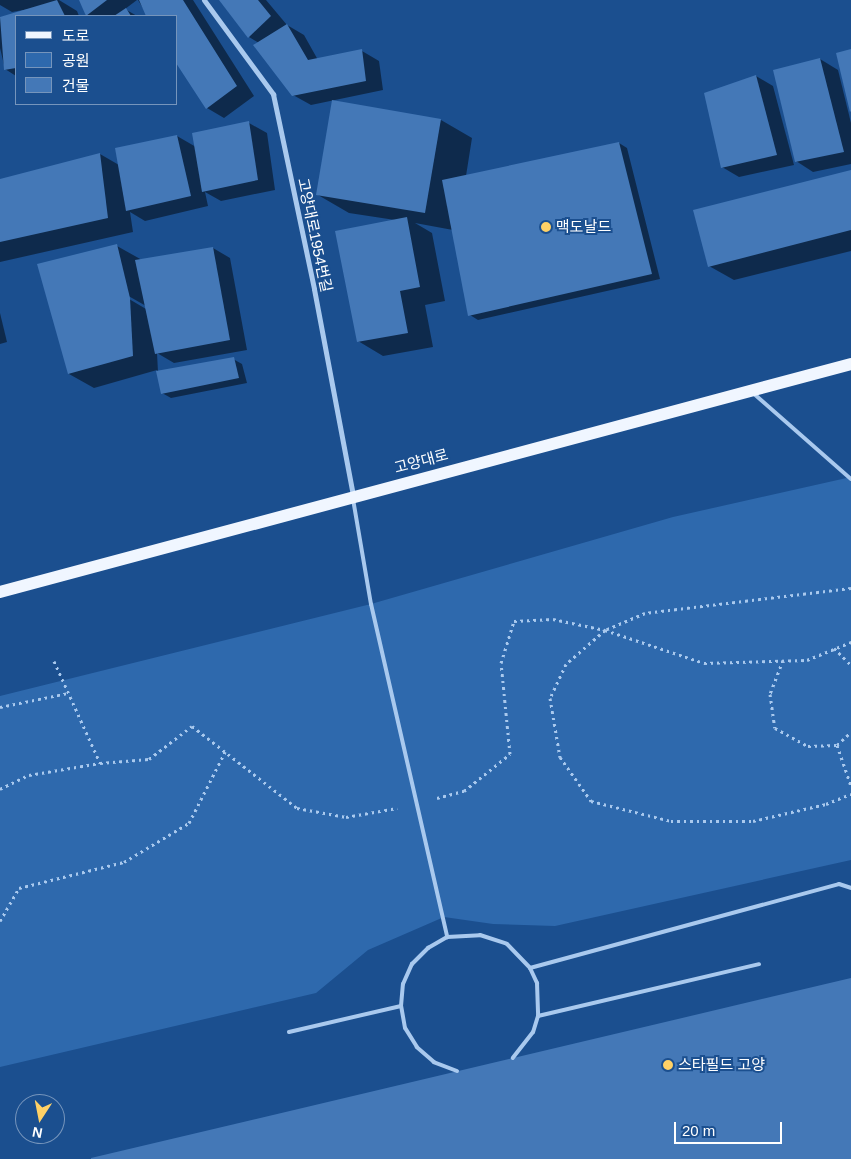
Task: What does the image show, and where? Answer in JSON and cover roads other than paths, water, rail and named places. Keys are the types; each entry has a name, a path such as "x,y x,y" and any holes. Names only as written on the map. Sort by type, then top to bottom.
{"main road":[{"name":"고양대로","path":"0,592 851,364"}],"street":[{"name":"고양대로1954번길","path":"204,0 273,94 314,289 353,497"}],"lane":[{"path":"749,390 851,479"},
{"path":"353,497 371,604 448,937"},
{"path":"530,968 839,884 851,888"},
{"path":"457,1071 434,1062 417,1047 405,1028 400,1006 403,984 412,964 428,948 448,937 480,935 507,944 530,968 538,991 538,1016 533,1032 513,1058"},
{"path":"538,1016 759,964"},
{"path":"289,1032 400,1006"}],"place":[{"name":"맥도날드","path":"546,227"},
{"name":"스타필드 고양","path":"668,1065"}]}
